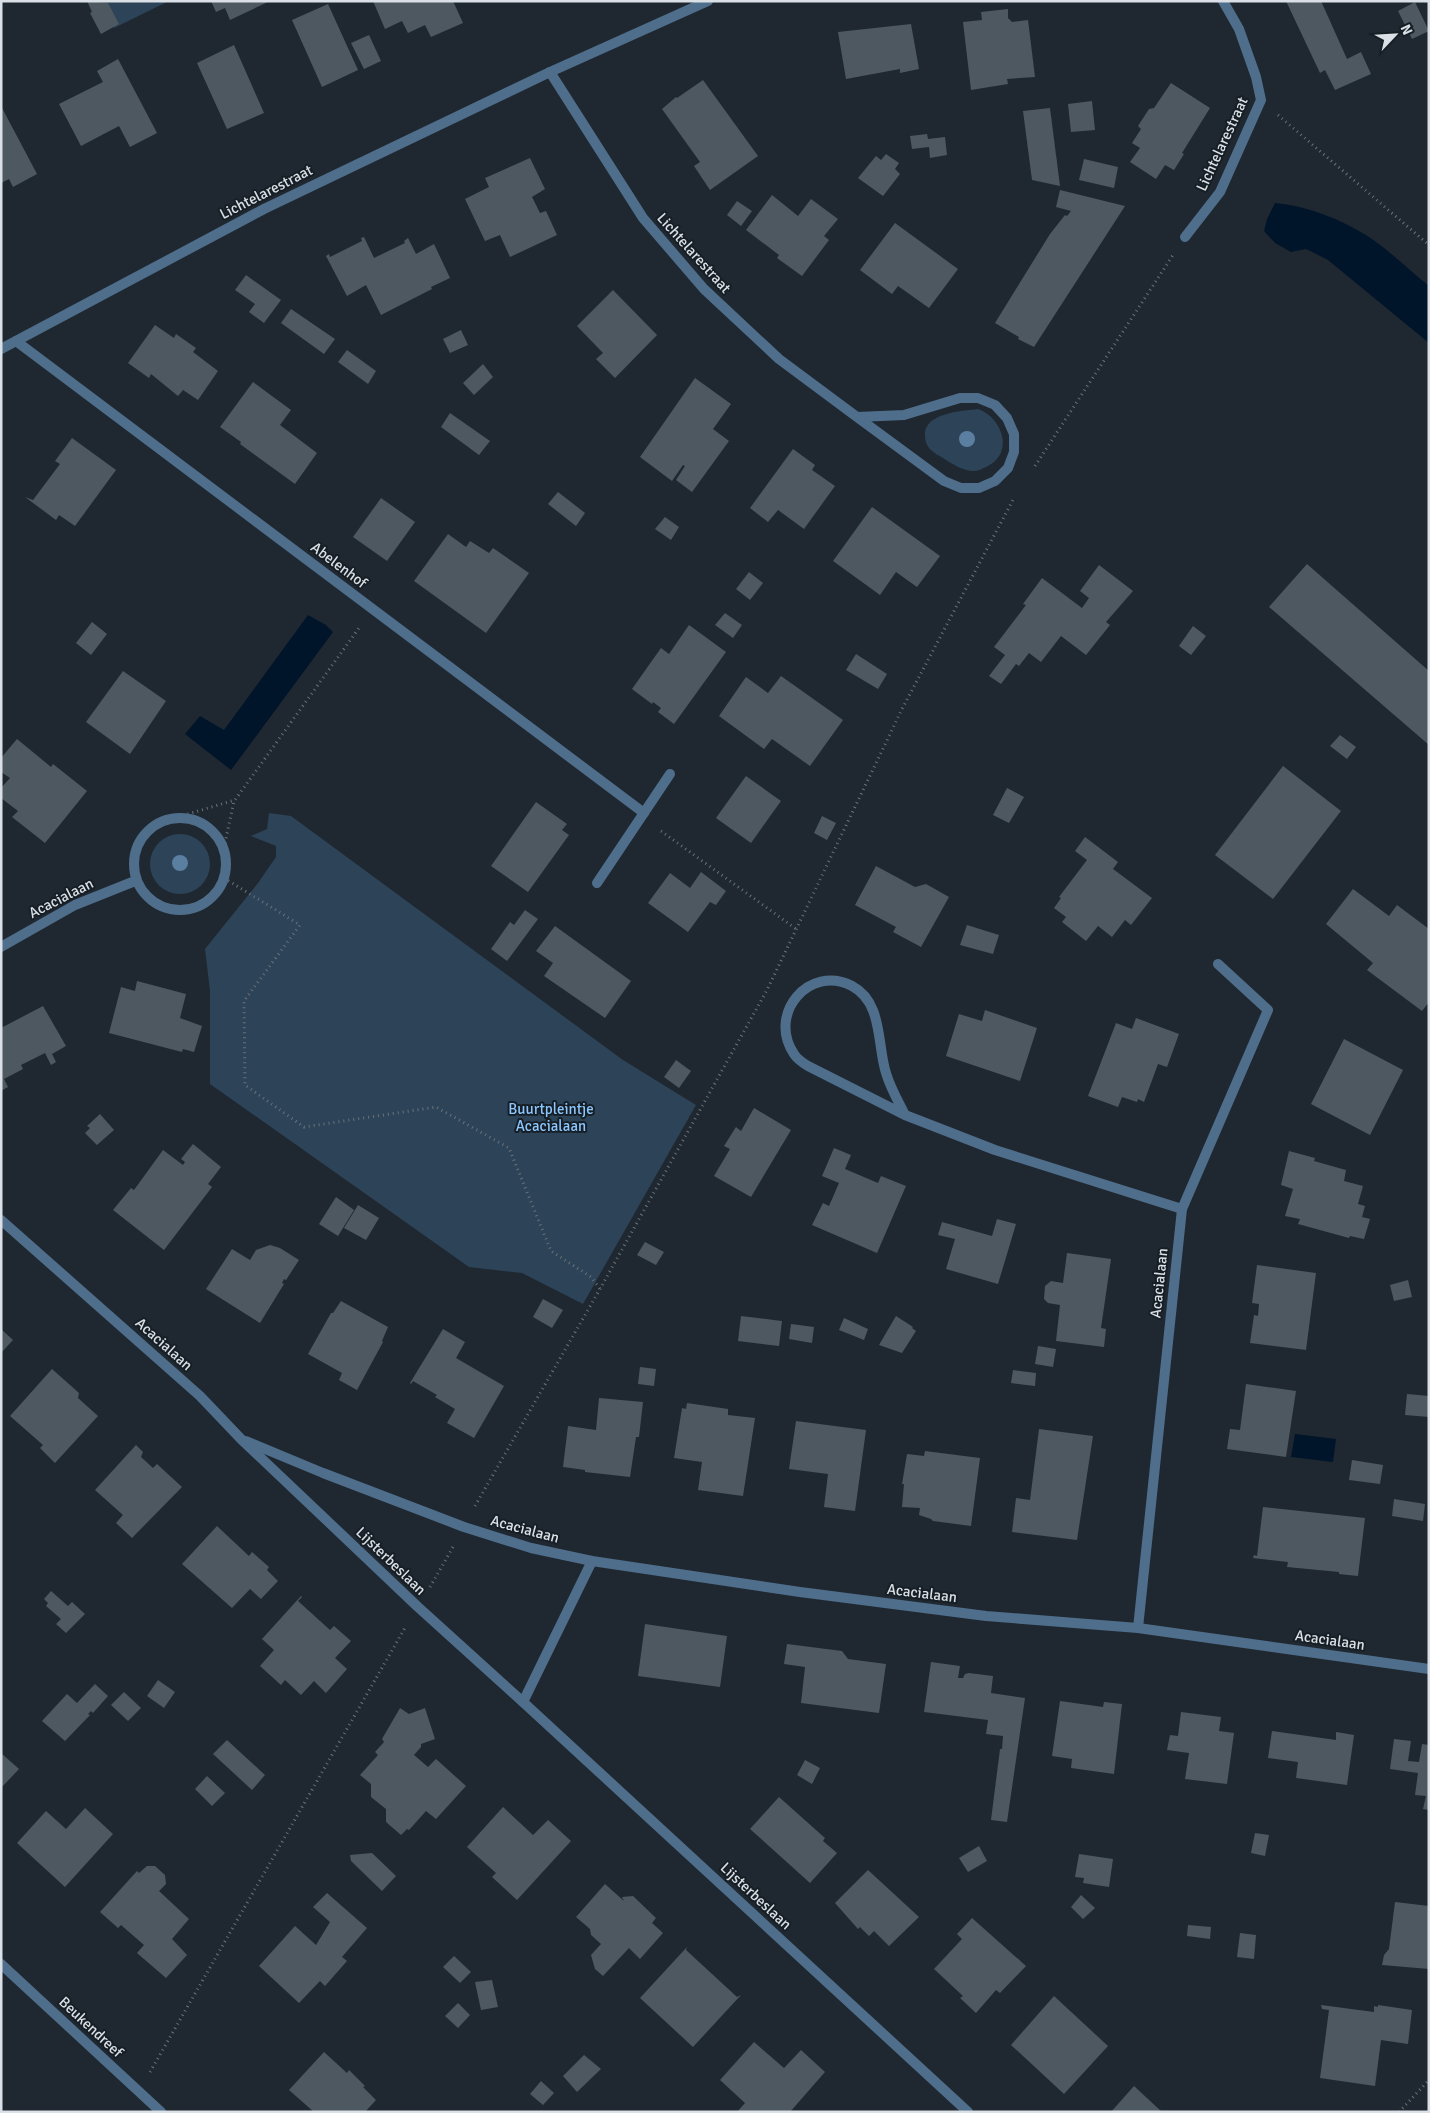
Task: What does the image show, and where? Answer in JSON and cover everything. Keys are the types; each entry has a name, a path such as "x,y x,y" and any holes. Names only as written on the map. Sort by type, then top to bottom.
{"street":[{"name":"Lichtelarestraat","path":"1,349 264,209 550,72 708,1"},
{"name":"Lichtelarestraat","path":"1185,237 1220,192 1261,100 1256,77 1239,29 1224,1"},
{"name":"Lichtelarestraat","path":"550,72 643,218 704,289 779,359 857,417 944,481 961,488 979,488 995,481 1008,468 1014,452 1014,434 1007,418 995,405 978,398 960,398 904,415 857,417"},
{"name":"Abelenhof","path":"16,341 373,609 643,815"},
{"path":"597,883 670,774"},
{"path":"178,817 197,821 213,832 224,848 226,863 224,878 211,899 191,910 167,910 146,898 135,881 135,848 152,826 178,817"},
{"name":"Acacialaan","path":"1,947 75,905 135,881"},
{"name":"Acacialaan","path":"1138,1628 1182,1209 1268,1010 1218,964"},
{"path":"905,1115 885,1072 874,1014 866,998 852,986 835,981 818,982 802,991 790,1004 785,1021 786,1039 794,1055 808,1066 905,1115 995,1150 1182,1209"},
{"name":"Acacialaan","path":"1,1220 200,1396 241,1439 322,1473 464,1527 531,1548 592,1561 800,1592 986,1616 1138,1628 1429,1669"},
{"name":"Lijsterbeslaan","path":"241,1439 418,1607 968,2112"},
{"path":"523,1702 592,1561"},
{"name":"Beukendreef","path":"1,1964 161,2112"}],"path":[{"path":"1261,100 1429,245"},
{"path":"1034,467 1185,237"},
{"path":"139,2092 600,1289 767,990 902,709 1018,491"},
{"path":"224,848 235,800 373,609"},
{"path":"178,817 235,800"},
{"path":"643,815 796,929"},
{"path":"224,878 300,925 244,1001 244,1085 304,1126 436,1107 509,1148 551,1252 591,1277 600,1289"},
{"path":"1399,2112 1429,2080"}],"green space":[{"path":"98,1 169,1 114,28"},
{"path":"978,409 994,420 1002,436 1003,445 995,461 978,471 971,471 950,463 928,447 925,436 926,428 930,422 953,412"},
{"name":"Buurtpleintje Acacialaan","path":"269,813 291,816 623,1060 696,1105 583,1304 522,1273 469,1267 210,1084 210,991 205,949 258,883 276,857 276,846 251,836 267,829"},
{"path":"174,834 186,834 197,839 205,847 210,858 208,876 197,889 186,894 174,894 163,889 155,881 150,870 150,858 155,847 163,839"}],"shaded area":[{"path":"1275,203 1311,210 1358,230 1384,248 1429,286 1429,343 1328,260 1306,249 1291,252 1275,243 1264,231 1267,219"},
{"path":"308,615 326,625 333,632 231,770 185,734 200,716 224,730"},
{"path":"1295,1434 1336,1439 1333,1462 1291,1457"}],"building":[{"path":"87,1 108,3 119,24 101,34 90,13 92,12"},
{"path":"211,1 270,1 230,20 225,8 216,12"},
{"path":"373,1 453,1 463,23 431,37 425,25 408,33 402,21 385,29"},
{"path":"1286,1 1321,1 1347,59 1361,52 1371,74 1335,90 1325,70 1320,73"},
{"path":"1415,2 1429,31 1412,39 1398,11"},
{"path":"328,4 358,70 322,87 292,20"},
{"path":"1008,9 1008,18 1012,22 1028,20 1035,77 1007,79 1008,84 971,90 963,22 982,20 981,12"},
{"path":"911,24 919,69 900,73 900,69 846,79 838,32"},
{"path":"369,35 381,61 364,69 351,43"},
{"path":"234,45 264,113 227,129 197,63"},
{"path":"118,59 157,133 130,147 119,126 81,146 59,104 103,82 97,71"},
{"path":"703,80 758,156 710,190 694,166 700,162 662,109 676,97"},
{"path":"1171,83 1210,108 1182,153 1184,154 1174,170 1165,165 1156,179 1130,162 1140,148 1132,143 1141,129 1138,126 1149,109 1154,108"},
{"path":"1092,101 1095,130 1071,132 1068,104"},
{"path":"1,106 37,174 13,187 9,179 1,183"},
{"path":"1050,108 1060,186 1032,180 1023,111"},
{"path":"927,134 928,139 945,137 947,155 930,158 929,147 912,149 910,136"},
{"path":"886,154 899,163 895,169 900,174 883,196 858,178 876,156 881,160"},
{"path":"530,158 545,189 532,197 540,213 546,211 557,235 510,257 500,235 485,241 465,199 489,187 485,178"},
{"path":"1084,159 1118,167 1114,188 1079,180"},
{"path":"1060,190 1125,206 1034,347 1018,339 1019,337 995,323 1050,234 1065,215 1067,216 1071,211 1056,207"},
{"path":"772,195 798,216 811,199 838,219 824,236 829,240 802,276 777,258 779,255 746,230"},
{"path":"737,201 752,211 741,226 727,215"},
{"path":"895,223 958,269 929,308 898,286 892,294 860,270"},
{"path":"364,237 374,258 405,243 404,241 408,238 416,254 434,244 450,278 381,315 366,285 347,296 326,256 329,254 330,257 362,241 361,238"},
{"path":"246,275 281,300 264,323 249,312 255,304 235,290"},
{"path":"613,290 657,335 615,378 596,359 603,353 577,326"},
{"path":"291,309 335,339 324,354 281,323"},
{"path":"155,325 174,338 176,334 196,348 193,352 218,371 198,400 183,390 178,396 151,374 149,378 128,363"},
{"path":"461,330 468,345 450,353 443,339"},
{"path":"347,350 376,371 368,384 338,362"},
{"path":"483,364 493,377 474,395 463,383"},
{"path":"695,378 731,404 713,429 729,441 692,492 676,480 685,466 683,465 672,481 640,457"},
{"path":"253,382 291,410 280,425 317,453 295,484 220,427"},
{"path":"450,413 490,441 479,455 441,427"},
{"path":"72,438 116,470 75,526 59,515 56,520 25,497 33,500 60,464 55,461"},
{"path":"793,449 815,465 812,470 835,486 804,529 778,510 768,522 750,508"},
{"path":"558,492 585,513 576,526 548,504"},
{"path":"381,498 415,522 387,561 353,537"},
{"path":"872,507 940,556 917,587 896,572 880,595 833,561"},
{"path":"665,517 679,527 671,540 655,529"},
{"path":"448,534 466,547 470,541 489,553 493,548 529,573 486,633 414,581"},
{"path":"1307,564 1429,671 1429,745 1269,607"},
{"path":"1099,565 1133,591 1106,622 1110,625 1086,655 1061,636 1041,662 1029,653 1019,666 1016,664 1001,684 989,676 1005,655 994,647 1026,605 1023,604 1042,578 1082,608 1089,598 1080,591"},
{"path":"749,572 763,583 750,600 736,589"},
{"path":"725,613 742,625 733,638 715,625"},
{"path":"92,622 107,634 91,655 76,643"},
{"path":"689,625 726,652 674,724 658,712 661,708 653,702 652,704 632,689 661,648 669,654"},
{"path":"1193,626 1206,636 1191,655 1179,646"},
{"path":"856,654 887,674 878,689 846,670"},
{"path":"123,671 166,701 130,754 86,722"},
{"path":"781,676 843,720 810,766 772,739 764,749 719,716 746,677 768,693"},
{"path":"1340,735 1356,747 1347,759 1330,746"},
{"path":"17,739 51,767 53,764 87,791 45,843 12,817 18,811 1,798 1,788 10,778 1,772 1,758"},
{"path":"1283,766 1341,811 1273,899 1215,855"},
{"path":"746,776 781,801 751,843 716,818"},
{"path":"1007,788 1024,797 1009,823 993,815"},
{"path":"536,802 567,824 562,830 569,835 528,892 491,866"},
{"path":"822,816 836,823 827,840 814,833"},
{"path":"1085,837 1118,862 1113,869 1152,898 1131,925 1125,920 1112,937 1098,926 1086,941 1062,922 1066,917 1054,908 1061,898 1059,897 1087,860 1075,851"},
{"path":"876,866 915,887 926,884 949,897 921,947 893,932 896,927 855,905"},
{"path":"701,872 726,891 716,905 710,902 688,932 648,903 670,873 690,888"},
{"path":"1353,889 1389,916 1397,905 1429,929 1429,1002 1422,1011 1367,970 1373,963 1326,924"},
{"path":"525,910 538,919 507,961 491,949 510,922 514,925"},
{"path":"967,925 999,935 993,954 960,945"},
{"path":"555,926 631,981 605,1018 544,976 553,963 536,951"},
{"path":"137,981 186,994 180,1018 202,1026 194,1052 183,1049 182,1052 109,1033 121,987 135,991"},
{"path":"43,1006 66,1046 52,1054 56,1062 51,1065 45,1053 21,1065 23,1069 4,1079 8,1087 1,1091 1,1028"},
{"path":"985,1010 1037,1028 1020,1081 946,1056 959,1014 982,1021"},
{"path":"1136,1018 1179,1034 1167,1067 1158,1064 1144,1102 1138,1099 1137,1102 1122,1097 1118,1107 1088,1096 1116,1023 1132,1029"},
{"path":"1344,1039 1403,1070 1370,1135 1311,1104"},
{"path":"676,1060 691,1071 679,1088 664,1077"},
{"path":"754,1108 791,1130 751,1197 714,1176 730,1149 724,1146 736,1127 741,1131"},
{"path":"100,1114 114,1130 97,1145 85,1133 90,1128 87,1126"},
{"path":"193,1144 221,1167 208,1184 212,1187 164,1250 113,1210 131,1188 134,1190 163,1150 183,1165 185,1162 181,1159"},
{"path":"834,1148 851,1155 845,1169 878,1183 881,1176 906,1186 877,1253 812,1225 823,1203 829,1206 839,1183 822,1176"},
{"path":"1289,1151 1315,1158 1314,1161 1346,1170 1344,1181 1363,1186 1358,1204 1365,1206 1362,1217 1370,1219 1364,1239 1350,1236 1349,1238 1298,1224 1300,1219 1285,1216 1293,1189 1281,1185"},
{"path":"336,1197 354,1210 338,1236 319,1224"},
{"path":"358,1205 379,1218 366,1240 344,1228"},
{"path":"997,1219 1016,1224 998,1284 946,1269 955,1239 938,1235 942,1222 992,1236"},
{"path":"645,1242 664,1252 656,1265 637,1255"},
{"path":"270,1245 280,1248 299,1260 286,1280 284,1279 282,1283 284,1284 260,1323 206,1289 232,1249 250,1260 256,1250"},
{"path":"1067,1253 1111,1259 1101,1328 1106,1329 1104,1347 1056,1341 1060,1305 1048,1303 1044,1299 1045,1286 1051,1281 1063,1283"},
{"path":"1257,1265 1316,1273 1306,1350 1250,1343 1254,1315 1258,1316 1259,1304 1252,1303"},
{"path":"1408,1280 1412,1297 1394,1301 1390,1285"},
{"path":"543,1299 563,1310 552,1328 533,1317"},
{"path":"341,1301 388,1327 383,1342 357,1390 339,1380 342,1373 308,1354 331,1313 333,1313"},
{"path":"741,1316 782,1321 779,1346 738,1341"},
{"path":"896,1316 916,1331 902,1353 879,1345"},
{"path":"844,1318 868,1329 864,1340 839,1330"},
{"path":"791,1324 814,1327 812,1343 789,1339"},
{"path":"1,1329 13,1340 1,1353"},
{"path":"443,1329 465,1342 456,1358 504,1386 474,1438 447,1423 455,1409 435,1397 437,1395 413,1381 410,1383"},
{"path":"1038,1346 1056,1349 1053,1367 1035,1364"},
{"path":"640,1367 656,1369 654,1386 638,1384"},
{"path":"52,1369 79,1393 78,1398 98,1416 55,1463 40,1448 43,1445 10,1416"},
{"path":"1013,1370 1036,1373 1035,1386 1011,1383"},
{"path":"1246,1384 1296,1391 1286,1457 1227,1449 1230,1429 1240,1430"},
{"path":"1407,1394 1429,1396 1429,1417 1405,1415"},
{"path":"599,1398 643,1402 639,1437 636,1437 630,1477 585,1472 585,1470 563,1467 568,1426 596,1430"},
{"path":"687,1403 728,1409 728,1415 755,1418 743,1496 698,1490 702,1462 674,1458 682,1408 686,1409"},
{"path":"796,1421 866,1430 855,1511 824,1507 828,1474 789,1469"},
{"path":"1039,1429 1093,1436 1077,1540 1012,1532 1016,1498 1030,1500"},
{"path":"136,1445 143,1452 141,1457 153,1468 157,1464 182,1487 132,1538 116,1523 123,1515 95,1490"},
{"path":"925,1451 980,1458 971,1526 933,1521 919,1515 920,1508 902,1507 904,1484 902,1484 907,1454 924,1456"},
{"path":"1352,1460 1383,1465 1380,1484 1349,1480"},
{"path":"1394,1499 1425,1504 1423,1521 1392,1516"},
{"path":"1263,1507 1365,1518 1358,1576 1339,1574 1339,1572 1287,1567 1288,1562 1253,1558 1254,1555 1257,1556"},
{"path":"217,1526 249,1556 252,1552 269,1567 267,1570 278,1581 261,1599 250,1589 232,1608 182,1564"},
{"path":"51,1591 68,1606 72,1602 85,1614 66,1633 56,1624 61,1619 46,1606 48,1603 44,1599"},
{"path":"301,1596 298,1601 330,1630 334,1626 351,1641 335,1658 347,1669 326,1693 314,1681 301,1695 285,1680 281,1685 260,1666 274,1650 262,1639"},
{"path":"645,1624 727,1636 720,1687 638,1676"},
{"path":"787,1644 842,1651 848,1659 886,1664 879,1713 801,1703 805,1667 784,1664"},
{"path":"931,1662 960,1666 958,1678 963,1678 965,1674 969,1673 993,1676 991,1693 1025,1698 1007,1822 991,1820 1003,1736 986,1734 988,1720 924,1712"},
{"path":"158,1680 175,1692 164,1708 147,1696"},
{"path":"95,1684 108,1696 93,1713 91,1711 88,1714 90,1715 65,1741 42,1721 67,1694 77,1703"},
{"path":"124,1692 141,1708 128,1721 111,1705"},
{"path":"1060,1701 1103,1707 1104,1702 1122,1704 1114,1774 1071,1768 1072,1759 1052,1756"},
{"path":"400,1708 409,1714 425,1708 435,1739 421,1744 421,1747 414,1755 428,1767 436,1759 466,1786 436,1819 426,1811 409,1830 407,1829 401,1835 386,1822 386,1809 371,1797 371,1784 360,1775 378,1755 375,1752 384,1742 382,1739"},
{"path":"1181,1712 1221,1717 1219,1731 1234,1733 1227,1784 1185,1779 1189,1753 1167,1750 1170,1735 1178,1736"},
{"path":"1272,1731 1336,1740 1336,1732 1354,1735 1347,1785 1296,1778 1298,1762 1268,1758"},
{"path":"1394,1739 1411,1741 1408,1761 1419,1762 1422,1744 1429,1745 1429,1810 1423,1809 1426,1796 1415,1795 1418,1773 1390,1769"},
{"path":"227,1740 265,1775 252,1790 213,1754"},
{"path":"1,1753 19,1769 1,1788"},
{"path":"805,1760 820,1768 812,1784 797,1775"},
{"path":"207,1776 225,1793 212,1806 195,1789"},
{"path":"779,1797 825,1838 823,1841 837,1853 810,1883 750,1829"},
{"path":"503,1807 533,1835 548,1820 571,1841 517,1900 492,1877 496,1873 467,1847"},
{"path":"85,1808 113,1834 65,1887 17,1843 46,1811 66,1829"},
{"path":"1255,1833 1269,1835 1265,1856 1251,1853"},
{"path":"979,1846 987,1861 968,1872 959,1858"},
{"path":"372,1853 396,1876 382,1891 351,1861 350,1855"},
{"path":"1079,1854 1113,1859 1109,1887 1083,1883 1084,1878 1075,1877"},
{"path":"147,1866 155,1866 165,1875 166,1884 159,1891 189,1919 172,1939 187,1955 166,1978 137,1953 144,1945 121,1925 118,1928 100,1912 137,1871 139,1873"},
{"path":"868,1870 919,1917 889,1946 874,1931 869,1936 860,1927 858,1929 835,1903"},
{"path":"605,1884 624,1901 622,1897 633,1896 656,1918 652,1923 663,1933 640,1959 629,1948 603,1976 595,1969 591,1955 601,1944 591,1935 590,1929 576,1917"},
{"path":"327,1893 367,1928 342,1957 347,1961 325,1986 320,1981 299,2003 259,1966 295,1926 316,1945 330,1922 313,1907"},
{"path":"1081,1895 1095,1908 1083,1919 1071,1907"},
{"path":"1395,1902 1429,1906 1429,1969 1382,1965 1384,1955 1389,1949"},
{"path":"972,1918 1026,1966 1000,1993 996,1990 976,2013 960,1998 963,1996 934,1969 962,1939 957,1934"},
{"path":"1188,1925 1211,1927 1210,1939 1187,1936"},
{"path":"1240,1933 1256,1935 1254,1959 1237,1957"},
{"path":"687,1947 686,1950 737,1997 741,1995 693,2047 640,1998"},
{"path":"454,1956 471,1972 460,1983 443,1967"},
{"path":"492,1980 498,2007 481,2010 475,1982"},
{"path":"1054,1996 1108,2046 1064,2094 1011,2045"},
{"path":"458,2003 470,2015 458,2028 445,2016"},
{"path":"1321,2005 1374,2012 1374,2006 1378,2007 1378,2005 1412,2010 1408,2044 1381,2040 1375,2086 1320,2078 1329,2010 1322,2009"},
{"path":"754,2042 784,2068 801,2050 825,2072 790,2112 737,2112 745,2103 720,2080"},
{"path":"324,2052 347,2073 349,2070 376,2100 365,2112 314,2112 289,2090"},
{"path":"584,2055 601,2069 577,2092 563,2076"},
{"path":"541,2081 554,2093 543,2105 530,2094"},
{"path":"1134,2086 1162,2112 1111,2112"}]}
